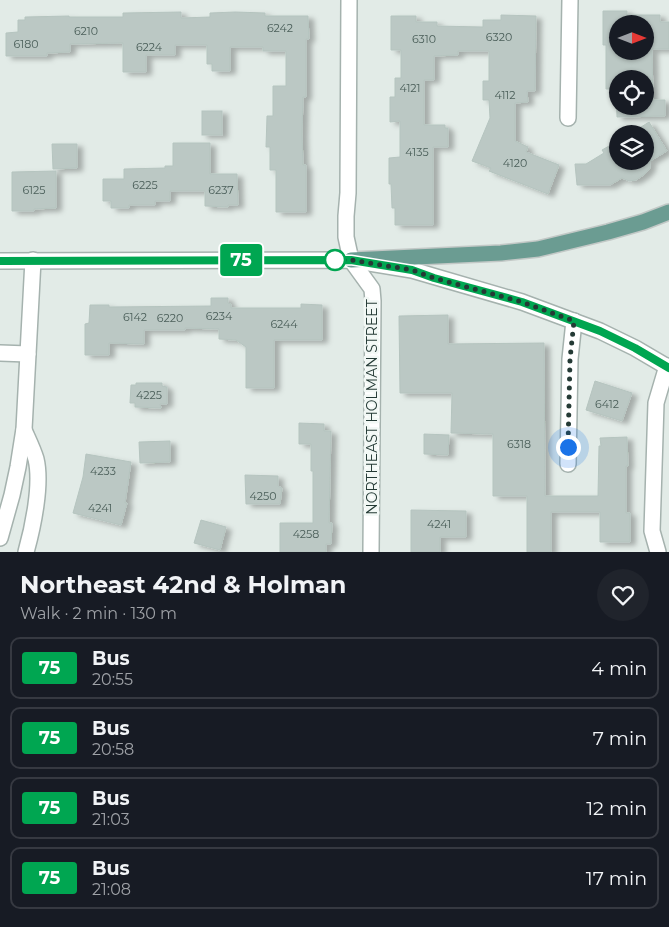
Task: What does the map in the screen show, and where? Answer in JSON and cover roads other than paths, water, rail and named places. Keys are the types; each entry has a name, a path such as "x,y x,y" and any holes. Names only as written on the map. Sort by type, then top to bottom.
{"main road":[{"path":"351,260 501,253 538,249 608,232 669,212"}],"street":[{"name":"NORTHEAST HOLMAN STREET","path":"349,0 346,237 351,260 372,289 373,301 371,552"},
{"path":"568,118 570,0"},
{"path":"0,538 18,468 24,429 33,260"},
{"path":"0,261 351,260 412,270 434,278 522,302 600,331 668,367 656,403 652,531 658,552"},
{"path":"568,464 570,359 574,321"},
{"path":"0,354 28,354"},
{"path":"24,429 36,459 38,479 33,522 26,552"}]}
